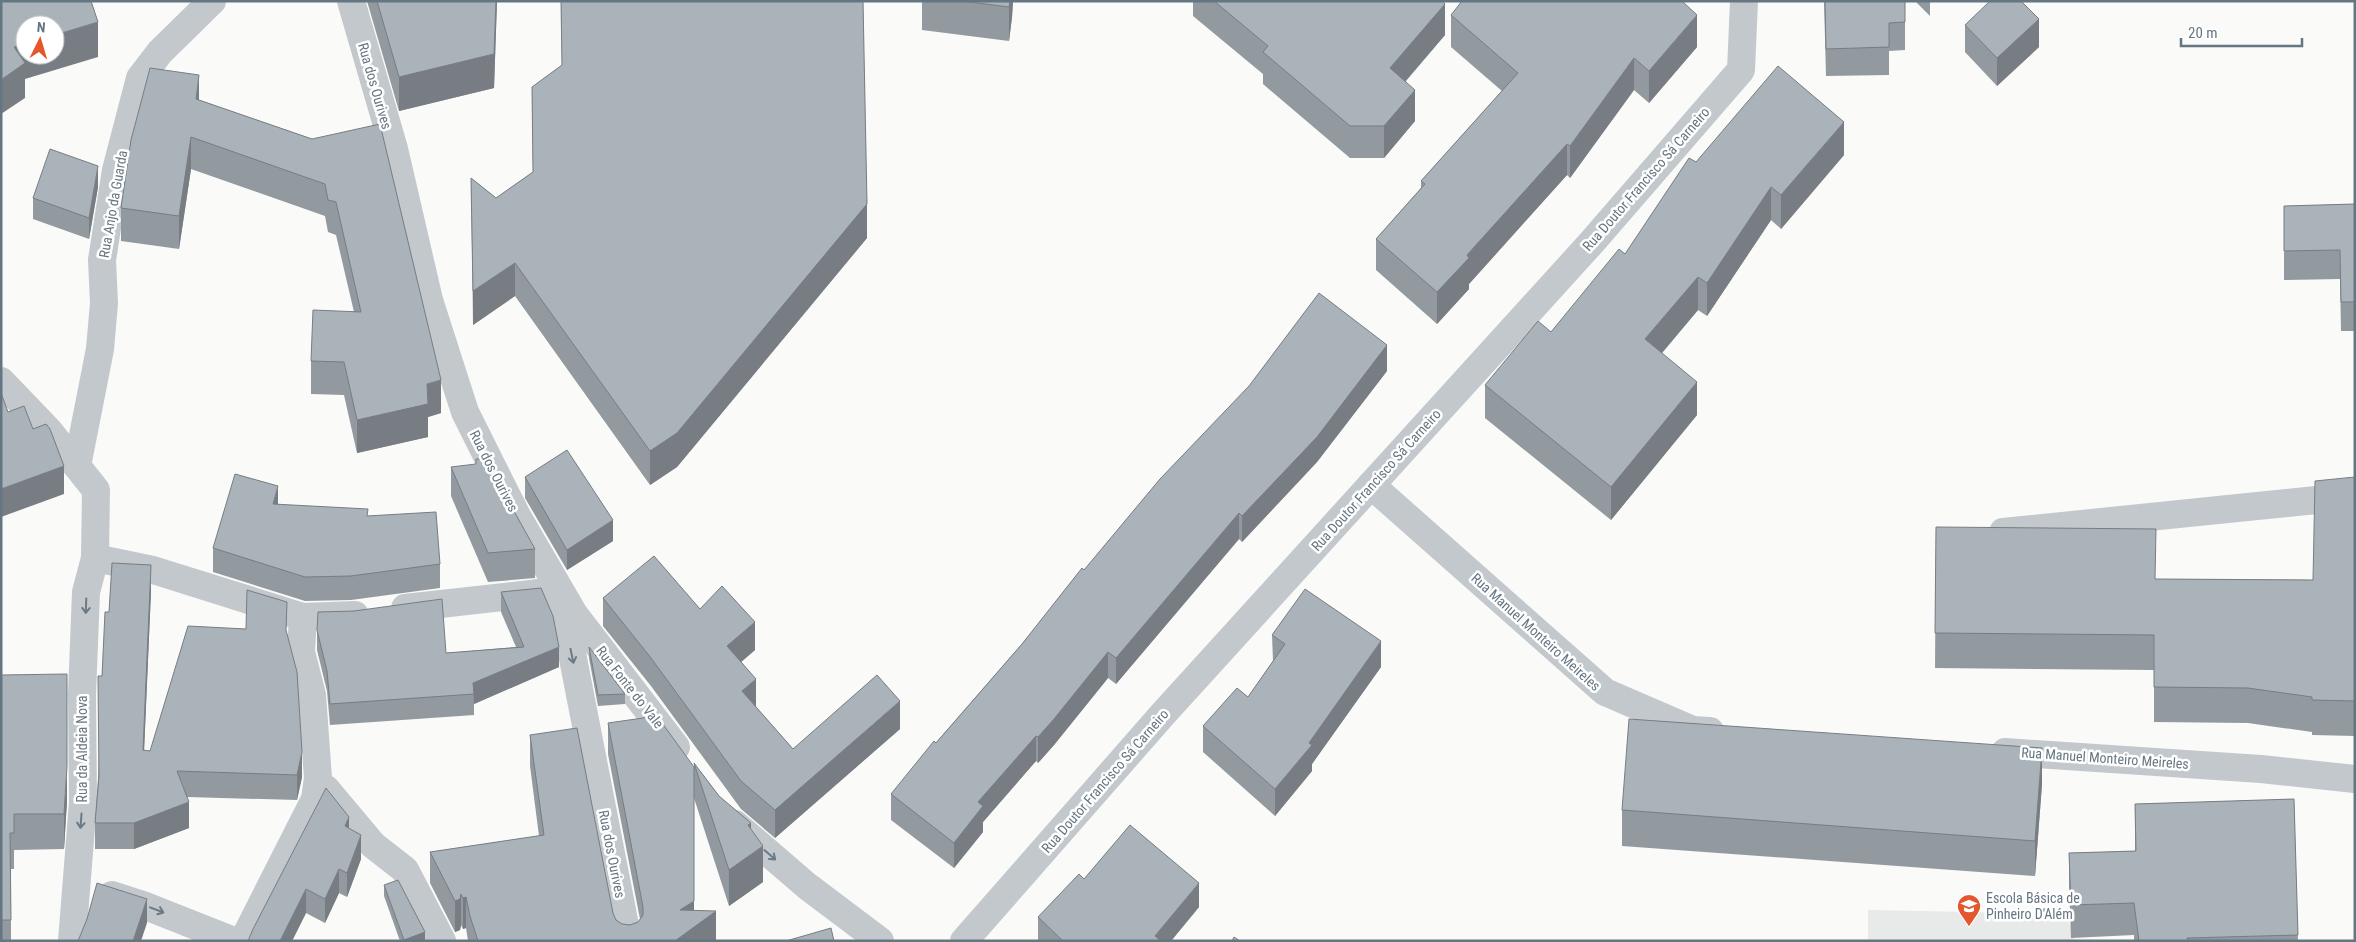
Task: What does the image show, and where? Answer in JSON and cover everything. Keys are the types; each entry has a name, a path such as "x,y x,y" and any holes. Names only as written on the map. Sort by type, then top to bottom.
{"street":[{"name":"Rua Anjo da Guarda","path":"77,466 100,349 104,303 102,260 116,170 140,78 160,52 212,1"},
{"name":"Rua dos Ourives","path":"351,1 394,149 429,300 465,412 517,516 560,591 628,941"},
{"name":"Rua Doutor Francisco Sá Carneiro","path":"964,941 1163,714 1592,242 1741,70 1744,1"},
{"name":"Rua da Aldeia Nova","path":"1,381 49,431 96,490 95,558 86,592 82,694 83,802 78,885 72,941"},
{"name":"Rua Manuel Monteiro Meireles","path":"1371,485 1605,692 1693,730 1731,733"},
{"path":"1978,534 2355,496"},
{"path":"95,558 153,570 303,617 352,616 467,600 560,591"},
{"name":"Rua Fonte do Vale","path":"560,591 574,614 638,695 689,765"},
{"path":"243,941 315,800 318,778 312,695 301,652 303,617"},
{"path":"55,694 82,694"},
{"name":"Rua Manuel Monteiro Meireles","path":"1980,750 2261,769 2355,779"},
{"path":"318,778 338,806 373,845 405,870 442,941"},
{"path":"718,804 730,820 800,880 880,941"},
{"path":"78,885 143,904 234,941"}],"shaded area":[{"name":"Escola Básica de Pinheiro D'Além","path":"1868,910 2066,914 2075,941 1868,941"}],"building":[{"path":"1,1 91,1 98,22 65,32 65,15 15,15 15,65 22,65 1,80"},
{"path":"377,1 496,1 494,54 399,77"},
{"path":"561,1 863,1 867,204 677,433 650,451 515,263 473,291 471,178 496,198 533,172 532,87 562,65"},
{"path":"962,1 1010,1 1009,7"},
{"path":"1214,1 1442,1 1445,4 1390,68 1415,90 1384,126 1350,126 1263,52 1268,46"},
{"path":"1462,1 1682,1 1697,15 1649,71 1634,58 1570,146 1567,144 1467,255 1469,258 1437,292 1376,239 1425,184 1421,181 1518,73 1451,15"},
{"path":"1825,1 1905,1 1905,22 1889,23 1889,47 1826,49"},
{"path":"1990,1 2021,1 2039,19 1997,58 1965,25"},
{"path":"1778,66 1844,122 1781,195 1771,187 1707,283 1698,277 1645,339 1697,382 1611,487 1485,385 1538,321 1551,332 1619,249 1625,254 1689,158 1696,162"},
{"path":"150,68 199,75 196,99 312,139 380,124 441,380 427,384 428,404 357,420 344,362 311,361 313,310 361,312 336,202 328,200 325,184 191,137 179,216 121,208 131,140"},
{"path":"50,149 98,166 89,218 33,198"},
{"path":"2355,204 2355,302 2341,302 2340,250 2284,251 2284,206"},
{"path":"1319,293 1387,345 1317,437 1242,516 1239,513 1116,658 1108,652 1054,719 1038,737 1036,736 978,802 983,806 954,843 891,794 934,741 936,743 1022,644 1082,568 1084,570 1160,479 1249,386"},
{"path":"1,393 8,412 24,406 33,429 46,424 50,429 64,466 1,489"},
{"path":"567,450 613,520 567,550 525,477"},
{"path":"476,459 485,459 535,549 488,553 451,467 476,464"},
{"path":"235,474 278,486 273,504 368,509 367,516 436,512 440,564 351,576 305,577 213,548"},
{"path":"2355,477 2355,701 2312,700 2312,697 2248,688 2154,687 2154,635 1935,633 1936,527 2156,529 2155,579 2313,580 2315,481"},
{"path":"654,556 700,609 722,586 755,622 727,646 756,679 742,691 793,749 877,675 900,701 775,810 741,781 651,658 603,598"},
{"path":"112,563 151,565 143,750 150,751 188,626 246,629 247,590 287,602 286,630 297,672 302,752 297,775 177,771 189,802 134,823 95,823 99,776 98,676 102,676 105,612 109,612"},
{"path":"541,588 553,616 559,647 473,683 474,694 330,704 327,671 317,630 318,612 354,611 442,599 446,653 524,647 501,592"},
{"path":"1305,589 1381,641 1309,743 1312,745 1275,789 1203,726 1237,688 1248,697 1285,644 1272,635"},
{"path":"589,647 625,694 598,695"},
{"path":"67,674 67,766 64,814 14,814 14,833 10,833 11,920 1,920 1,675"},
{"path":"657,716 694,767 694,901 680,910 716,911 675,941 478,941 466,897 463,898 461,894 460,899 455,901 430,852 544,835 530,735 577,728 613,913 616,920 622,924 630,925 638,922 643,915 643,907 608,723"},
{"path":"1629,719 2042,748 2035,841 1622,810"},
{"path":"694,763 719,796 751,823 748,825 763,846 729,870"},
{"path":"326,788 349,817 345,826 361,835 347,873 339,869 325,899 306,889 280,941 248,941 253,929"},
{"path":"2294,799 2298,935 2187,938 2187,941 2139,941 2134,903 2071,905 2069,853 2136,851 2135,804"},
{"path":"1130,825 1199,883 1155,936 1161,941 1063,941 1038,917 1079,874 1084,879"},
{"path":"398,880 425,932 404,940 384,885"},
{"path":"97,883 147,899 133,941 78,941 87,919"},
{"path":"831,928 834,941 786,941"},
{"path":"1234,937 1240,941 1232,941"}],"place":[{"name":"Escola Básica de Pinheiro D'Além","path":"1969,927"}]}
